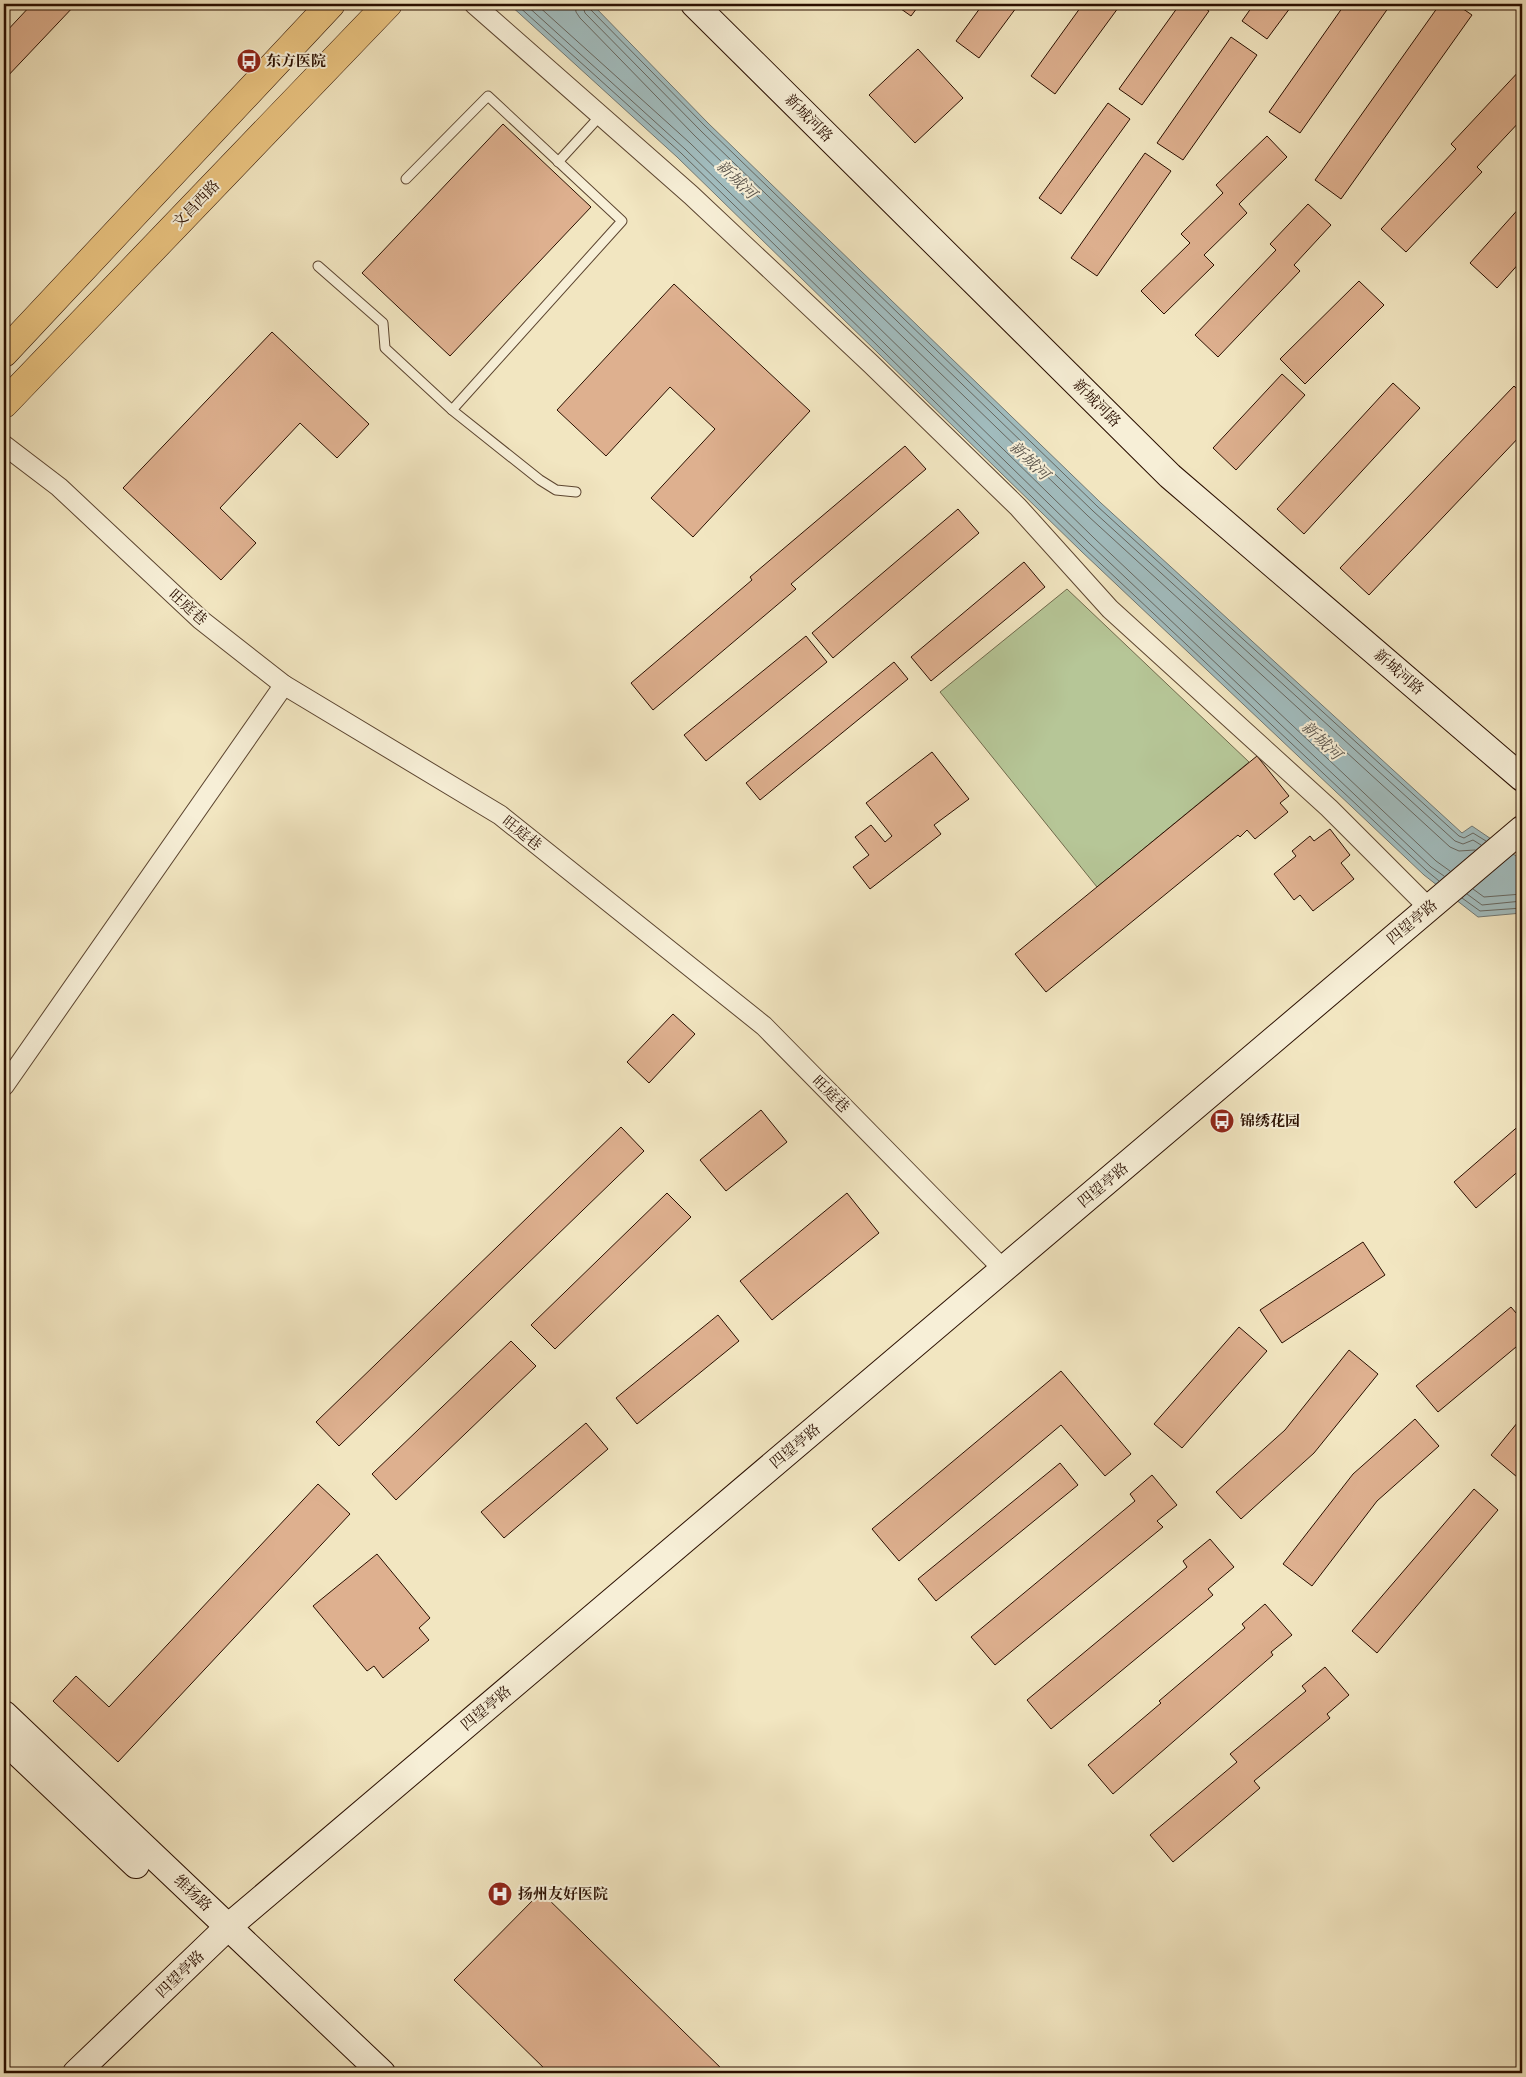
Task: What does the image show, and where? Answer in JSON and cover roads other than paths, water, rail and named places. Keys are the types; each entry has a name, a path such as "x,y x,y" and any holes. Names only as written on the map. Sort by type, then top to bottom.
{"main road":[{"path":"4,353 331,4"},
{"name":"文昌西路","path":"4,404 388,4"}],"street":[{"path":"474,4 691,195 871,364 1018,507 1110,609 1329,808 1437,901"},
{"name":"新城河路","path":"694,4 1170,476 1522,778"},
{"name":"旺庭巷","path":"4,445 59,487 201,620 284,685 500,815 764,1026 1003,1270"},
{"path":"4,1086 284,685"},
{"name":"四望亭路","path":"76,2073 222,1933 1515,835"},
{"name":"维扬路","path":"4,1714 222,1933 356,2073"},
{"name":"维扬路","path":"4,1740 382,2073"}],"lane":[{"path":"406,179 488,96 622,221 452,410"},
{"path":"558,162 602,115"},
{"path":"318,266 383,323 385,348 452,410 540,480 556,490 576,492"}],"water":[{"name":"新城河","path":"509,4 592,4 708,123 1101,503 1462,833 1472,826 1522,860 1522,913 1478,917 1424,875 1081,551 677,157"}],"place":[{"name":"东方医院","path":"249,61"},
{"name":"锦绣花园","path":"1222,1121"},
{"name":"扬州友好医院","path":"500,1894"}]}
